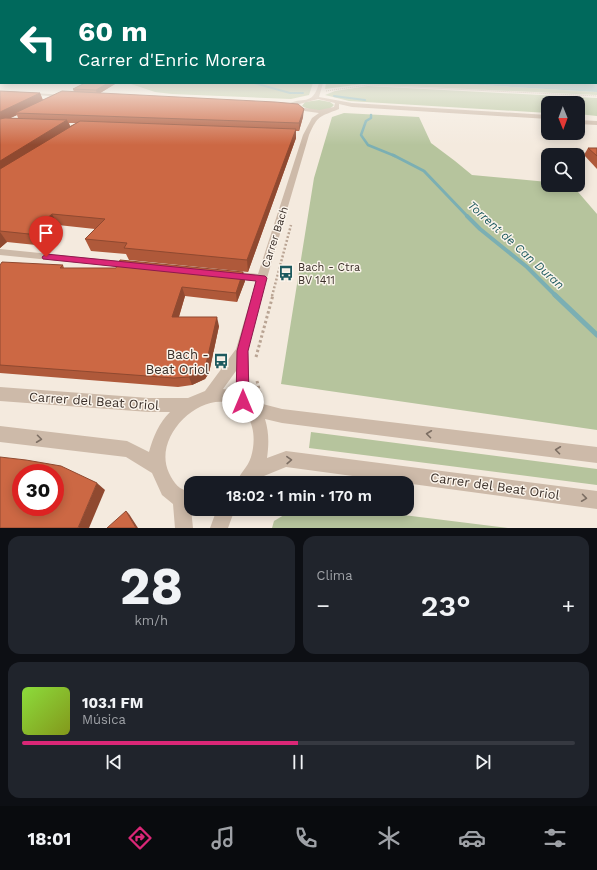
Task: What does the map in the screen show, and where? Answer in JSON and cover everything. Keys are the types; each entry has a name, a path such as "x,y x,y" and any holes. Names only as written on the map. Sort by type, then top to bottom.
{"street":[{"path":"53,100 60,96"},
{"path":"71,96 77,96"},
{"path":"282,106 300,106 316,96"},
{"path":"323,96 325,99"},
{"path":"314,98 325,99 337,104 541,117"},
{"path":"333,110 337,108 337,104"},
{"path":"300,106 308,111 325,112 352,109 541,120"},
{"name":"Carrer Bach","path":"210,396 242,351 302,134 310,124 308,111"},
{"path":"310,124 314,119 325,112"},
{"path":"585,118 597,119"},
{"path":"585,122 597,123"},
{"path":"0,252 143,266"},
{"path":"222,274 262,278"},
{"name":"Carrer Bach","path":"242,351 253,407"},
{"name":"Carrer del Beat Oriol","path":"0,394 149,406 189,404 210,396 230,396 253,407 296,417 597,455"},
{"name":"Carrer del Beat Oriol","path":"184,499 167,488 158,467 158,450 165,430 172,419 189,404"},
{"name":"Carrer del Beat Oriol","path":"249,476 262,450 261,429 253,407"},
{"path":"0,434 127,449 158,467"},
{"name":"Carrer del Beat Oriol","path":"252,476 286,459 597,500"},
{"path":"184,528 185,516"},
{"path":"219,528 223,516"}],"path":[{"path":"255,359 292,221"},
{"path":"253,407 255,374"}],"green space":[{"path":"211,96 306,96 291,99"},
{"path":"328,96 559,96 541,96 541,113 349,101"},
{"path":"585,97 597,98 597,116 585,115"},
{"path":"319,100 330,102 334,105 331,108 323,110 310,109 302,106 305,102"},
{"path":"344,113 419,117 431,143 472,175 541,181 541,192 578,192 597,214 597,430 281,384 314,178 332,117"},
{"path":"311,432 597,469 597,485 309,448"},
{"path":"282,516 411,516 508,528 272,528 274,521"}],"building":[{"path":"0,96 34,96 0,112"},
{"path":"52,96 152,96 275,102 298,104 304,109 299,123 15,113"},
{"path":"0,119 67,120 0,161"},
{"path":"80,121 296,129 247,260 124,248 127,243 85,239 105,219 52,214 29,234 0,231 0,169"},
{"path":"588,148 597,148 597,156"},
{"path":"120,260 243,272 236,293 182,287 172,317 217,317 206,364 202,370 189,377 174,378 0,365 0,265 2,262 63,265 60,268 116,268"},
{"path":"0,457 49,464 12,464 12,516 64,516 64,467 97,483 78,528 0,528"},
{"path":"126,511 136,528 107,528"}],"waterway":[{"name":"Torrent de Can Duran","path":"334,96 365,100"},
{"name":"Torrent de Can Duran","path":"371,115 371,118 366,121 361,135 368,145 395,156"},
{"name":"Torrent de Can Duran","path":"395,156 424,171 468,217"},
{"name":"Torrent de Can Duran","path":"468,217 480,229 527,267 555,295"},
{"name":"Torrent de Can Duran","path":"555,295 597,335"}],"place":[{"name":"Bach - Ctra BV 1411","path":"286,273"},
{"name":"Bach - Beat Oriol","path":"221,361"}],"route":[{"path":"46,257 262,278 242,351 243,402"}]}
